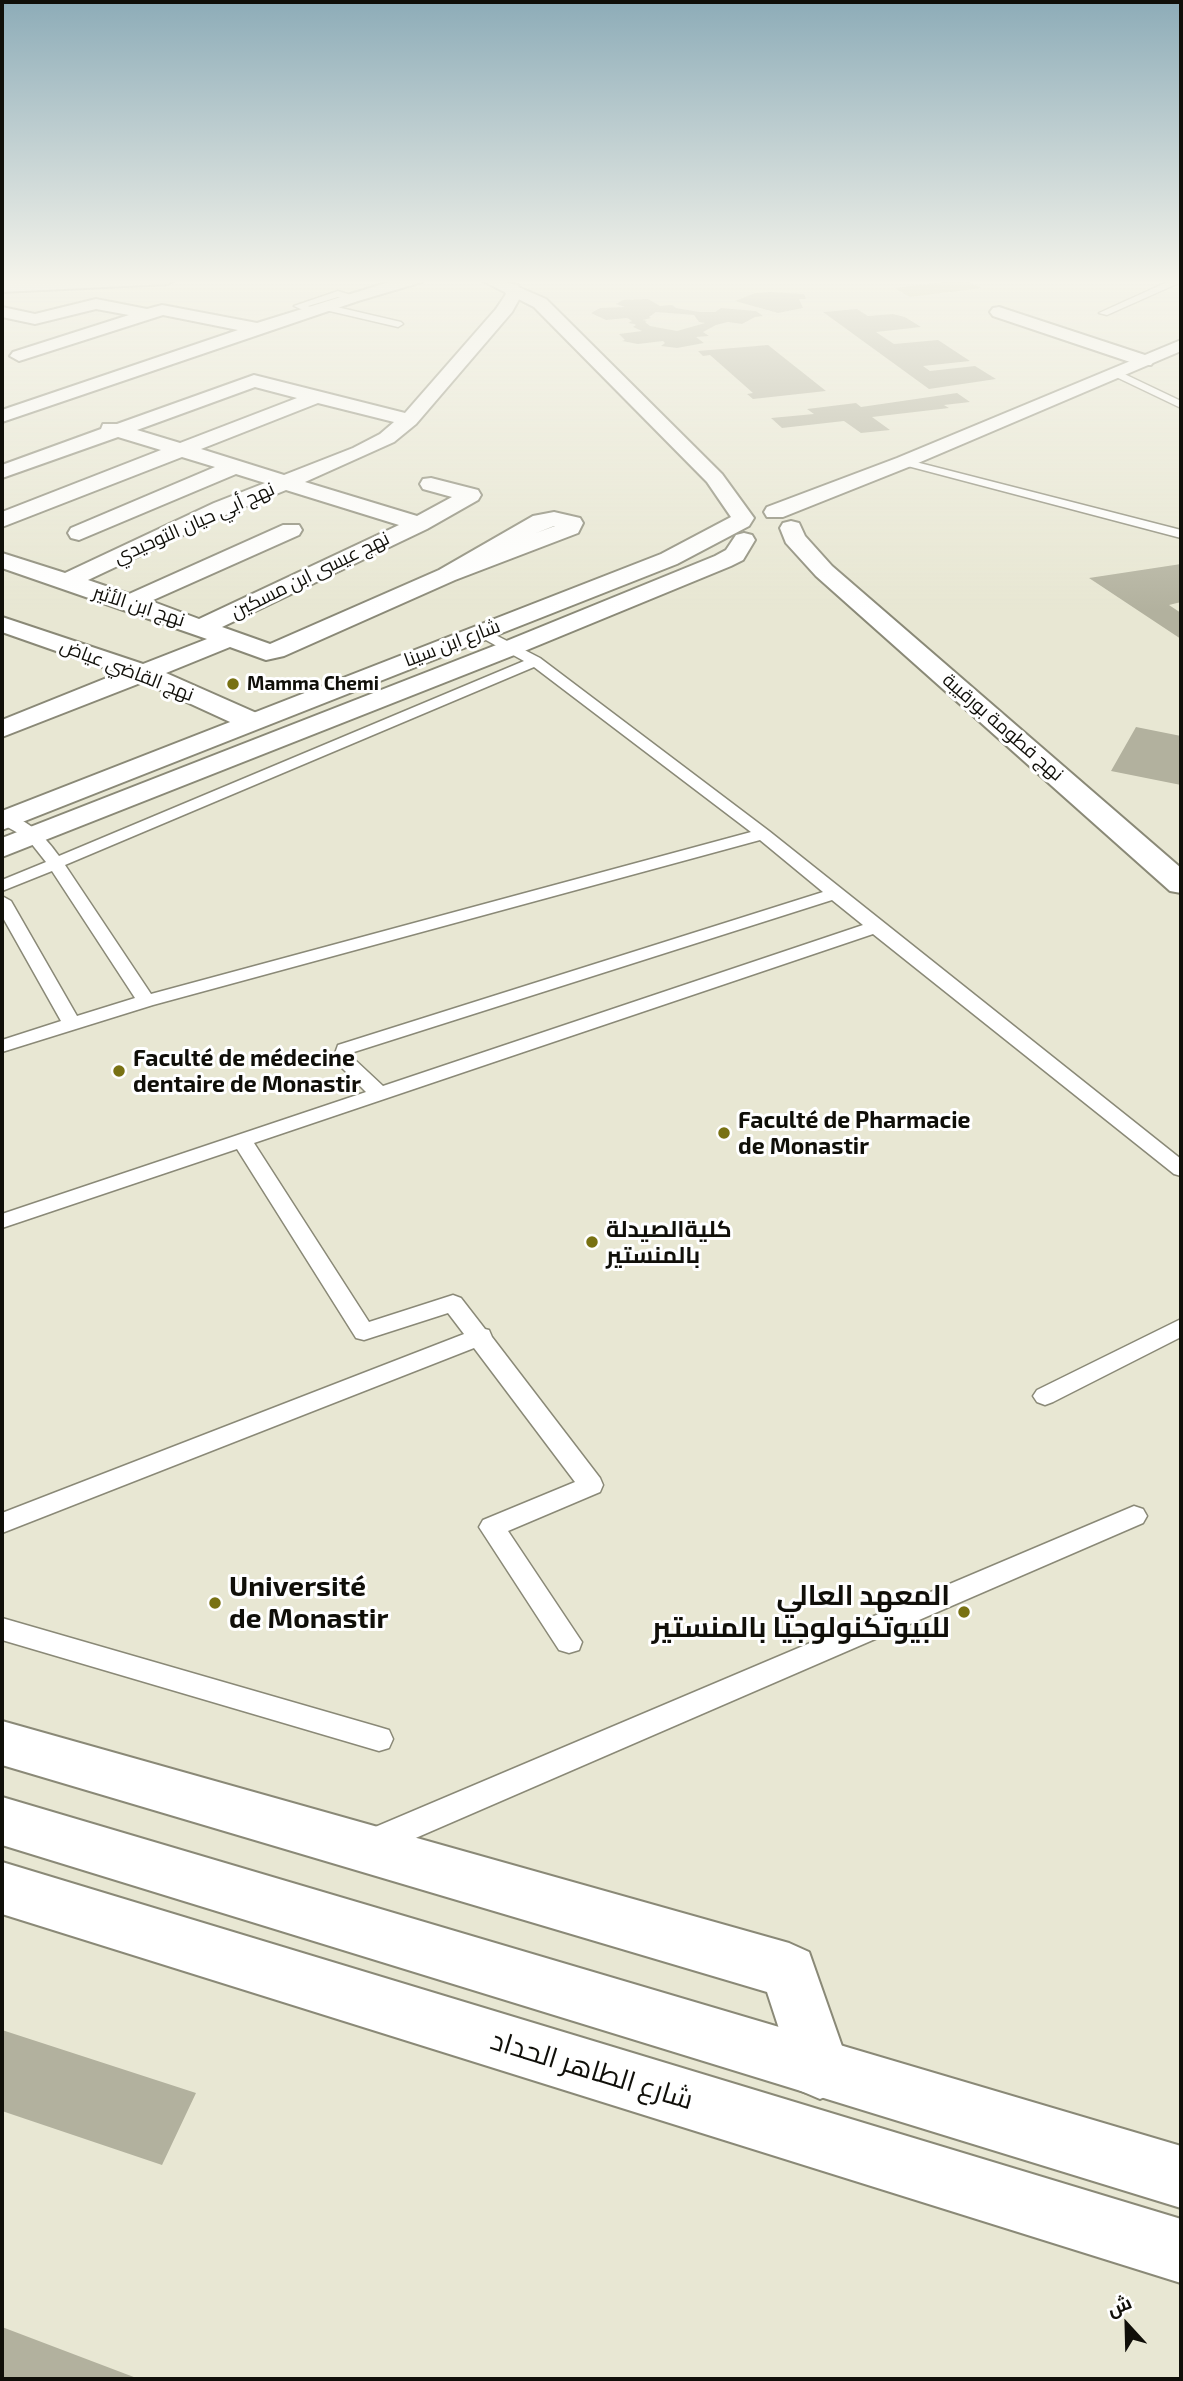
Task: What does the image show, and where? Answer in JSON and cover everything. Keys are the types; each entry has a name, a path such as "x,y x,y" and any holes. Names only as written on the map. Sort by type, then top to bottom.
{"street":[{"path":"2,416 80,390"},
{"path":"5,468 229,390"},
{"path":"290,390 409,421"},
{"name":"نهج أبي حيان التوحيدي","path":"65,582 222,508 360,452 387,438 409,421 436,390"},
{"path":"627,390 766,527"},
{"path":"2,848 524,654 735,555 766,527 801,511 827,493 1075,390"},
{"path":"10,517 318,397"},
{"path":"34,405 419,524"},
{"path":"79,533 236,466"},
{"name":"نهج فطومة بورقيبة","path":"715,478 766,504 766,527 790,555 824,571 1181,884"},
{"name":"نهج عيسى ابن مسكين","path":"202,627 359,550 419,524 470,495 430,484"},
{"path":"222,508 359,550"},
{"path":"10,517 79,533 132,550"},
{"name":"شارع ابن سينا","path":"4,820 668,559 766,527"},
{"path":"130,602 310,536"},
{"name":"نهج ابن الأثير","path":"2,560 202,627 266,652 275,652 447,575"},
{"name":"نهج القاضي عياض","path":"7,630 144,673 251,721"},
{"path":"2,729 231,638"},
{"path":"2,1743 789,1971 820,2069"},
{"path":"2,1821 1181,2177"},
{"name":"شارع الطاهر الحداد","path":"2,1888 1181,2251"}],"lane":[{"path":"1151,390 1181,405"},
{"path":"904,462 1181,534"},
{"path":"481,631 524,654 764,834 876,927 1181,1169"},
{"path":"2,886 524,654"},
{"path":"4,820 33,835 146,1001"},
{"path":"2,1046 146,1001 764,834"},
{"path":"381,1095 343,1059 345,1049 836,894"},
{"path":"2,901 72,1024"},
{"path":"2,1221 876,927"},
{"path":"243,1142 365,1332 453,1303 481,1336 591,1485 492,1527 569,1642"},
{"path":"1045,1396 1181,1327"},
{"path":"2,1522 481,1336"},
{"path":"362,1847 1134,1516"},
{"path":"2,1629 379,1738"}],"building":[{"path":"750,390 826,391 753,399 747,394 753,393"},
{"path":"957,393 970,402 944,405 949,408 872,417 890,430 861,433 844,421 782,428 771,418 814,414 807,409 856,403 861,407"},
{"path":"1181,564 1181,602 1169,605 1181,613 1181,639 1089,578"},
{"path":"1136,727 1181,736 1181,785 1111,771"},
{"path":"2,2030 196,2093 162,2165 2,2111"},
{"path":"2,2327 139,2379 2,2379"}],"place":[{"name":"Mamma Chemi","path":"233,684"},
{"name":"Faculté de médecine dentaire de Monastir","path":"119,1071"},
{"name":"Faculté de Pharmacie de Monastir","path":"724,1133"},
{"name":"كليةالصيدلة بالمنستير","path":"592,1242"},
{"name":"Université de Monastir","path":"215,1603"},
{"name":"المعهد العالي للبيوتكنولوجيا بالمنستير","path":"964,1612"}]}
